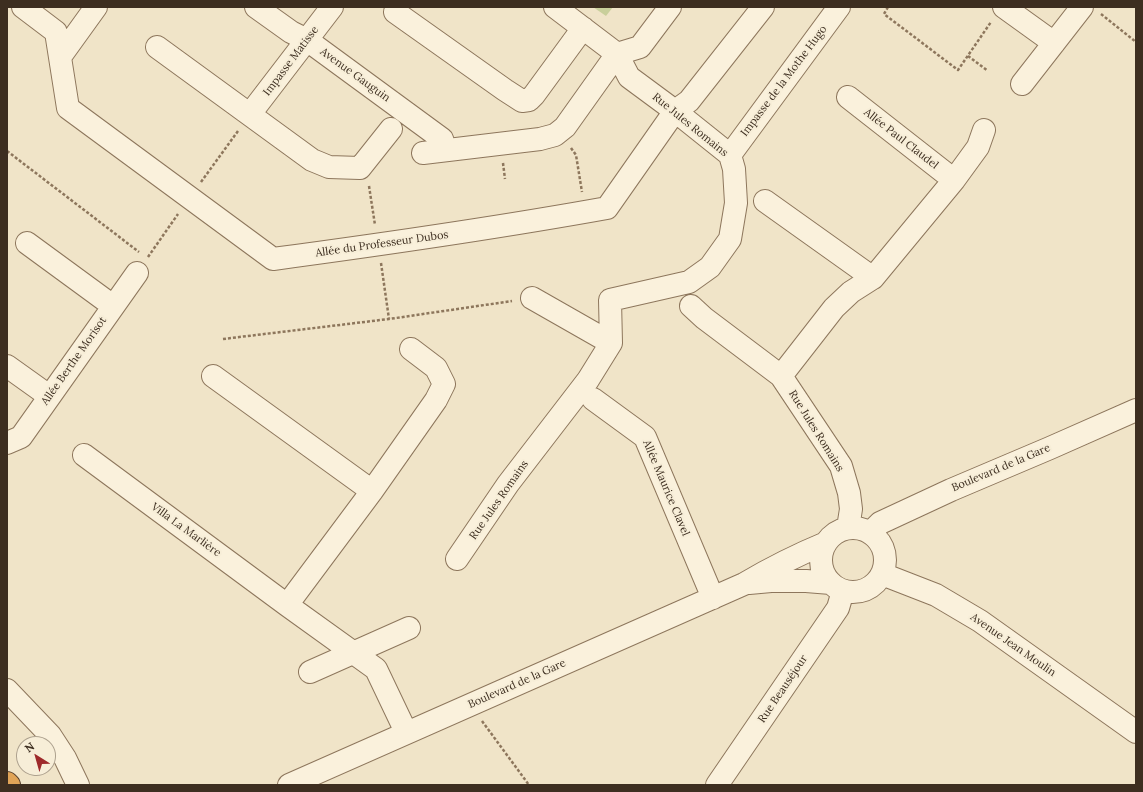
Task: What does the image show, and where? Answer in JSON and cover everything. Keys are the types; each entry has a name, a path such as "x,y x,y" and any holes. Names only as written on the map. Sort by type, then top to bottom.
{"street":[{"name":"Allée du Professeur Dubos","path":"23,7 56,32 68,108 273,259 379,245 607,208 675,111 689,101 763,7"},
{"path":"60,57 96,7"},
{"name":"Avenue Gauguin","path":"256,7 292,32 307,40 442,139 446,150"},
{"name":"Impasse Matisse","path":"250,114 332,7"},
{"path":"555,7 617,54"},
{"path":"423,153 540,139 555,135 565,127 617,54 640,47 670,7"},
{"name":"Impasse de la Mothe Hugo","path":"730,154 839,7"},
{"path":"1022,84 1082,7"},
{"path":"395,12 504,90 522,101 529,100 534,95 583,28"},
{"path":"998,13 1054,43"},
{"path":"157,47 312,160 329,167 360,168 391,129"},
{"name":"Rue Jules Romains","path":"457,559 508,484 588,380 611,343 610,300 689,282 710,267 730,239 736,203 734,169 730,154 629,77 617,54"},
{"name":"Allée Paul Claudel","path":"848,97 954,180"},
{"path":"781,376 834,308 851,292 873,278 954,180 978,147 984,130"},
{"path":"766,201 873,278"},
{"path":"27,243 113,306"},
{"name":"Allée Berthe Morisot","path":"7,443 20,437 113,306 139,263"},
{"path":"532,298 611,343"},
{"name":"Rue Jules Romains","path":"691,306 704,318 781,376 841,466 849,493 851,509 848,528"},
{"path":"287,605 372,492 436,400 444,384 436,368 411,349"},
{"path":"7,366 49,396"},
{"path":"213,376 372,492"},
{"name":"Allée Maurice Clavel","path":"593,399 644,437 713,598"},
{"name":"Boulevard de la Gare","path":"870,532 880,523 950,490 1136,410"},
{"name":"Villa La Marlière","path":"84,455 376,669 406,732"},
{"path":"848,528 863,529 870,532 881,544 884,551 886,559 882,574 877,582 865,590 852,592 837,587 824,574 821,564 822,553 826,543 839,531 848,528"},
{"name":"Boulevard de la Gare","path":"289,785 406,732 713,598 744,584 766,570 826,543"},
{"name":"Avenue Jean Moulin","path":"882,574 936,595 980,621 1136,732"},
{"name":"Boulevard de la Gare","path":"744,584 771,581 806,581 837,587"},
{"name":"Rue Beauséjour","path":"717,785 838,608 837,587"},
{"path":"310,672 409,628"},
{"path":"7,690 50,735 65,758 78,785"}],"path":[{"path":"888,7 884,14 958,70 998,13"},
{"path":"1108,20 1136,42"},
{"path":"968,56 988,71"},
{"path":"559,132 576,155 583,198 591,211"},
{"path":"7,151 139,263"},
{"path":"364,162 379,245 389,318"},
{"path":"223,339 532,298"},
{"path":"470,705 529,785"}],"green space":[{"path":"593,7 613,7 606,16"}]}
